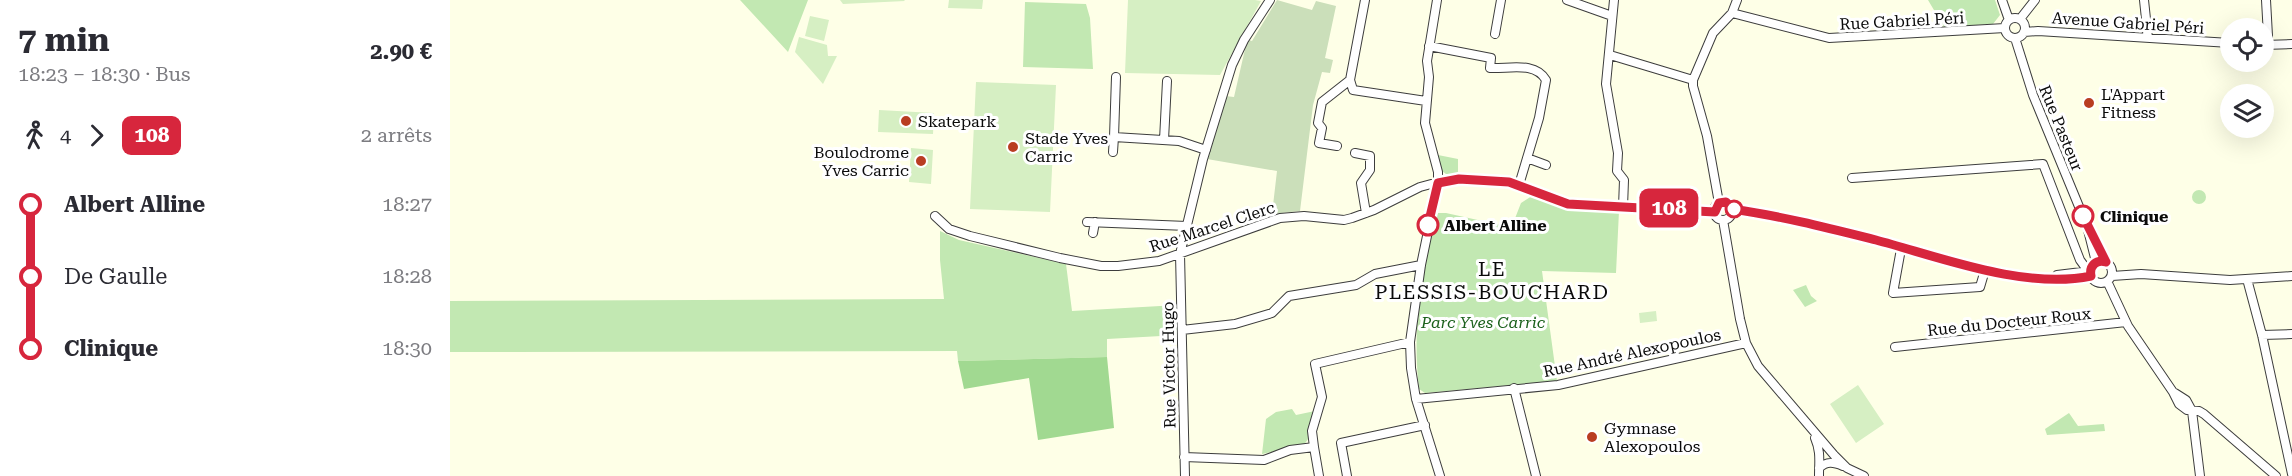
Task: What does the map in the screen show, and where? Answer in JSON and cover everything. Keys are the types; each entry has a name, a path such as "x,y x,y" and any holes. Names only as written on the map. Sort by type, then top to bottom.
{"street":[{"name":"Rue Victor Hugo","path":"1185,476 1180,254 1206,150 1232,65 1244,40 1270,0"},
{"path":"1365,0 1350,80 1353,90 1426,101"},
{"path":"1437,0 1429,46 1425,123 1438,172 1438,183 1421,265 1410,342 1416,399 1440,476"},
{"path":"1495,34 1501,0"},
{"path":"1567,0 1612,16"},
{"path":"1614,0 1606,84 1618,153 1617,171 1624,180 1623,207"},
{"path":"1724,220 1715,212 1719,203 1707,136 1693,80 1713,33 1732,13 1737,0"},
{"path":"2002,0 2009,20"},
{"path":"2020,19 2035,0"},
{"path":"2144,0 2148,38"},
{"path":"2266,0 2267,18"},
{"name":"Rue Gabriel Péri","path":"1732,13 1829,38 2004,28"},
{"path":"2020,19 2025,26 2024,32 2020,37 2009,36 2004,28 2009,20 2020,19"},
{"name":"Avenue Gabriel Péri","path":"2024,32 2220,42"},
{"name":"Rue Pasteur","path":"2015,38 2033,95 2087,226 2096,262"},
{"path":"2274,45 2289,46"},
{"path":"1429,46 1491,58 1490,68 1534,68 1546,80 1539,118 1519,185"},
{"path":"1610,55 1693,80"},
{"path":"1113,152 1116,77"},
{"path":"1337,146 1319,143 1322,128 1318,123 1322,102 1350,80"},
{"path":"1164,140 1167,81"},
{"path":"1114,137 1179,141 1206,150"},
{"path":"1355,153 1370,156 1370,170 1361,183 1366,213"},
{"path":"1527,158 1546,165"},
{"path":"1852,178 2043,164 2079,258 2096,282 2109,272"},
{"name":"Rue Marcel Clerc","path":"935,216 949,229 970,236 1060,258 1101,266 1118,266 1159,261 1280,218 1304,216 1344,220 1366,213 1420,187 1459,179 1509,182 1568,204 1715,212"},
{"path":"1719,203 1729,203 1732,209 1730,216 1724,220"},
{"path":"1732,209 1786,218 1985,270 2037,278 2090,273"},
{"path":"1724,220 1746,343 1758,366 1812,432 1847,468"},
{"path":"1093,233 1091,222 1187,226"},
{"name":"Rue Pasteur","path":"2087,226 2100,246 2126,322 2174,392 2192,411 2200,476"},
{"path":"1901,249 1893,293 1980,287 1985,270"},
{"path":"2090,273 2096,262 2109,272 2230,280 2292,276"},
{"path":"1182,330 1235,324 1272,313 1289,296 1356,285 1375,274 1421,265"},
{"path":"2247,279 2262,335 2292,474"},
{"name":"Rue du Docteur Roux","path":"1894,347 2126,322"},
{"path":"2262,335 2292,334"},
{"path":"1319,476 1312,432 1322,397 1315,364 1410,342"},
{"name":"Rue André Alexopoulos","path":"1416,399 1558,385 1746,343"},
{"path":"1514,388 1536,476"},
{"path":"2192,411 2204,414 2276,476"},
{"path":"1347,476 1341,443 1425,425"},
{"path":"1812,432 1821,459 1819,472"},
{"path":"1184,457 1264,460 1290,450 1314,447"},
{"path":"1819,472 1825,463 1834,463 1864,476"}],"green space":[{"path":"740,0 808,0 788,52"},
{"path":"840,0 904,0 905,1 843,4"},
{"path":"949,0 983,0 982,9 948,8"},
{"path":"1128,0 1261,1 1220,75 1125,73"},
{"path":"1277,0 1312,10 1316,1 1336,6 1325,58 1333,60 1330,73 1322,72 1313,105 1300,211 1272,214 1277,171 1207,159 1225,96 1234,97 1246,45 1249,40 1252,41"},
{"path":"1928,0 1995,0 2000,15 1993,24 1944,27"},
{"path":"1025,2 1086,4 1090,18 1093,69 1023,67"},
{"path":"810,16 829,20 824,41 805,36"},
{"path":"799,37 827,45 828,56 837,56 823,84 795,52"},
{"name":"Stade Yves Carric","path":"976,82 1056,85 1050,212 970,209"},
{"name":"Skatepark","path":"879,110 934,113 933,134 878,132"},
{"name":"Boulodrome Yves Carric","path":"911,148 933,150 931,184 909,182"},
{"path":"1438,155 1458,159 1458,174 1446,174 1442,171"},
{"path":"2199,190 2204,192 2206,197 2204,202 2199,204 2194,202 2192,197 2194,192"},
{"name":"Parc Yves Carric","path":"1532,196 1568,207 1619,211 1616,273 1542,271 1557,381 1425,393 1419,389 1417,370 1418,313 1427,237 1431,238 1435,213 1446,213 1514,228 1512,226 1521,203"},
{"path":"940,231 959,240 1066,264 1072,311 1178,305 1179,335 1107,339 1107,357 958,361 957,351 450,352 450,301 944,299"},
{"path":"1806,285 1811,296 1817,301 1805,307 1793,290"},
{"path":"1656,311 1657,321 1640,323 1639,313"},
{"path":"1107,357 1114,428 1038,440 1029,378 964,389 958,361"},
{"path":"1858,385 1884,424 1856,443 1830,404"},
{"path":"1292,409 1296,415 1315,411 1308,439 1304,445 1262,454 1266,419 1276,412"},
{"path":"2069,413 2078,426 2104,424 2105,431 2047,435 2045,429"}],"bus line":[{"name":"108","path":"1428,225 1438,183 1459,179 1509,182 1568,204 1658,207 1715,212 1716,205 1726,202 1732,209 1786,218 1985,270 2037,278 2067,279 2091,276 2091,267 2096,262 2106,262 2083,216"}],"place":[{"name":"L'Appart Fitness","path":"2089,103"},
{"name":"Skatepark","path":"906,121"},
{"name":"Stade Yves Carric","path":"1013,147"},
{"name":"Boulodrome Yves Carric","path":"921,161"},
{"name":"Clinique","path":"2083,216"},
{"name":"Albert Alline","path":"1428,225"},
{"name":"Gymnase Alexopoulos","path":"1592,437"}],"district":[{"name":"LE PLESSIS-BOUCHARD","path":"1492,280"}]}
